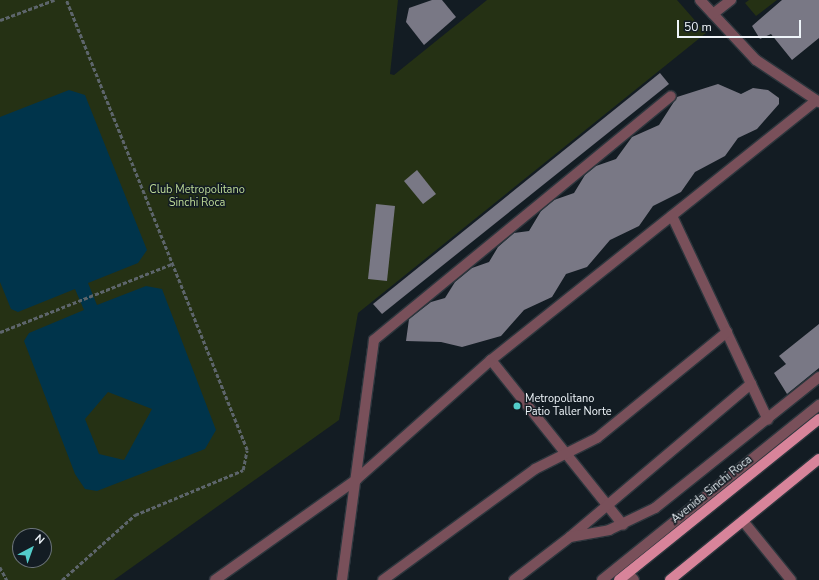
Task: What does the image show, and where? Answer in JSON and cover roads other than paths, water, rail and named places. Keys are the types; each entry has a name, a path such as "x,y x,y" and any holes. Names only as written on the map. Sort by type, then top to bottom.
{"main road":[{"name":"Avenida Sinchi Roca","path":"619,580 631,576 819,419"},
{"path":"670,580 819,459"}],"street":[{"path":"215,580 357,479 491,360 818,102 756,60 700,0"},
{"path":"713,14 731,0"},
{"path":"342,580 357,479 374,340 671,96"},
{"path":"672,216 768,420"},
{"path":"383,580 535,469 597,438 727,332"},
{"path":"491,360 623,525"},
{"path":"570,537 623,525 655,508 768,420 819,377"},
{"path":"514,580 570,537 751,384"},
{"path":"602,580 819,405"},
{"path":"743,521 791,580"}],"water":[{"path":"69,90 85,95 147,250 138,263 88,283 97,305 146,286 162,289 216,430 205,449 97,491 85,489 75,474 24,341 29,333 84,310 75,289 18,312 11,309 0,282 0,117","holes":["108,392 152,409 124,460 99,454 85,419"]}],"place":[{"name":"Metropolitano Patio Taller Norte","path":"517,406"}],"park label":[{"name":"Club Metropolitano Sinchi Roca","path":"197,197"}]}
